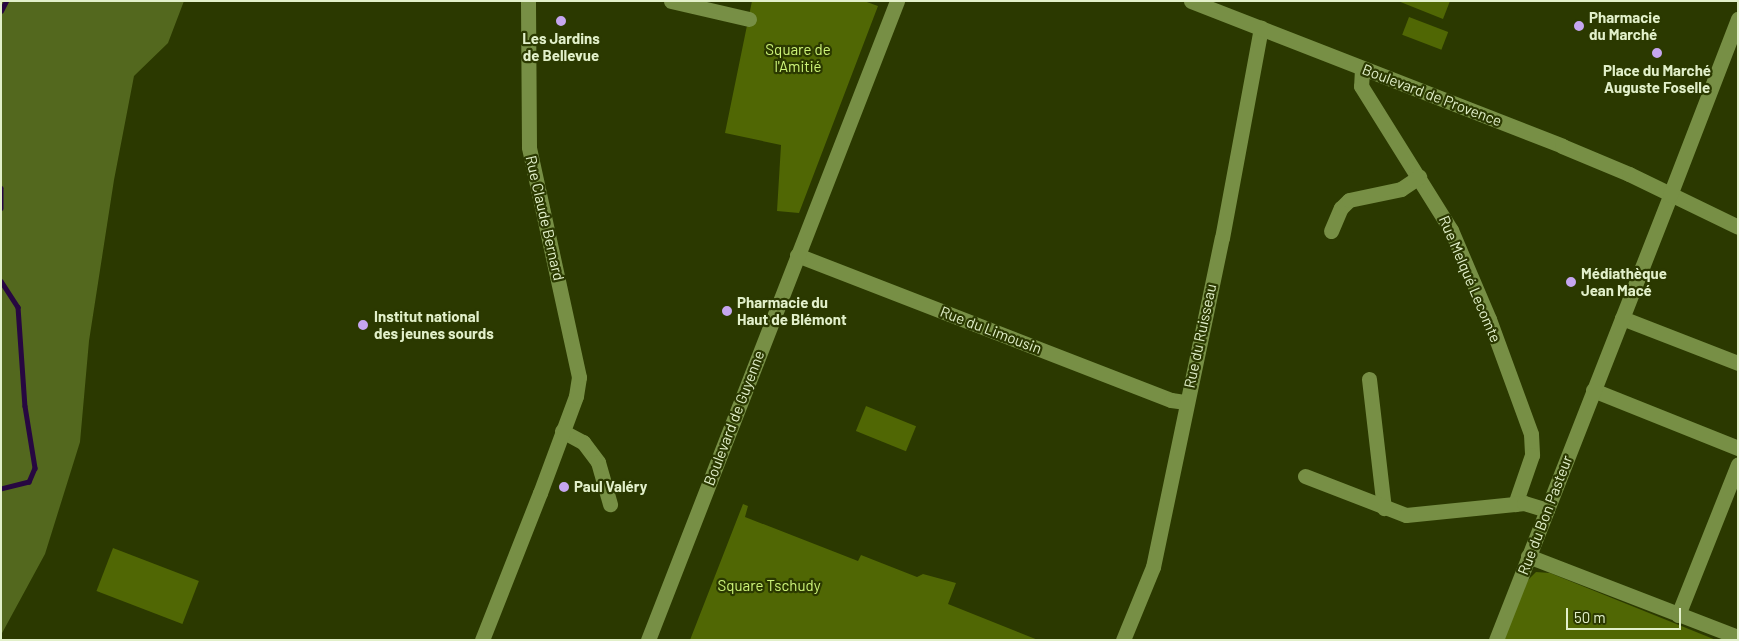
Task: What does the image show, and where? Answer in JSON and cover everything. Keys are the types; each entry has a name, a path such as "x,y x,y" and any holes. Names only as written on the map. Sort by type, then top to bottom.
{"street":[{"name":"Rue Claude Bernard","path":"482,640 576,396 579,377 529,147 528,1"},
{"path":"671,1 748,19"},
{"name":"Boulevard de Guyenne","path":"648,640 897,1"},
{"name":"Boulevard de Provence","path":"1191,1 1562,146 1738,228"},
{"name":"Rue du Bon Pasteur","path":"1496,640 1738,19"},
{"name":"Rue du Ruisseau","path":"1123,640 1153,567 1186,402 1222,238 1261,28"},
{"name":"Rue Melqué Lecomte","path":"1362,69 1361,86 1439,208 1471,276 1531,434 1532,455 1515,504"},
{"path":"1331,231 1341,208 1349,200 1401,189 1419,177"},
{"name":"Rue du Limousin","path":"797,255 1171,400 1186,402"},
{"path":"1622,318 1738,363"},
{"path":"1369,379 1384,508"},
{"path":"1594,390 1738,448"},
{"path":"562,431 583,442 598,462 610,504"},
{"path":"1678,614 1738,464"},
{"path":"1305,476 1384,508 1417,516 1515,504 1547,510"},
{"path":"1528,556 1738,637"}],"green space":[{"path":"1,1 184,1 168,43 134,76 114,180 89,341 80,442 45,554 1,635"},
{"name":"Square de l'Amitié","path":"752,1 864,1 878,6 799,213 777,211 781,145 725,133"},
{"path":"1398,1 1450,1 1443,19"},
{"path":"1409,17 1448,32 1441,50 1402,35"},
{"path":"866,406 916,426 906,451 856,431"},
{"name":"Square Tschudy","path":"743,504 748,506 745,517 858,561 861,555 917,577 923,574 956,583 948,604 1038,640 690,640"},
{"path":"113,548 199,581 182,624 97,591"},
{"path":"1536,572 1550,573 1716,640 1504,640 1527,581"}],"waterway":[{"path":"1,11 6,1"},
{"path":"1,188 1,208"},
{"path":"1,281 18,307 25,406 35,468 29,482 1,489"}],"place":[{"name":"Les Jardins de Bellevue","path":"561,21"},
{"name":"Pharmacie du Marché","path":"1579,26"},
{"name":"Place du Marché Auguste Foselle","path":"1657,53"},
{"name":"Médiathèque Jean Macé","path":"1571,282"},
{"name":"Pharmacie du Haut de Blémont","path":"727,311"},
{"name":"Institut national des jeunes sourds","path":"363,325"},
{"name":"Paul Valéry","path":"564,487"}]}
